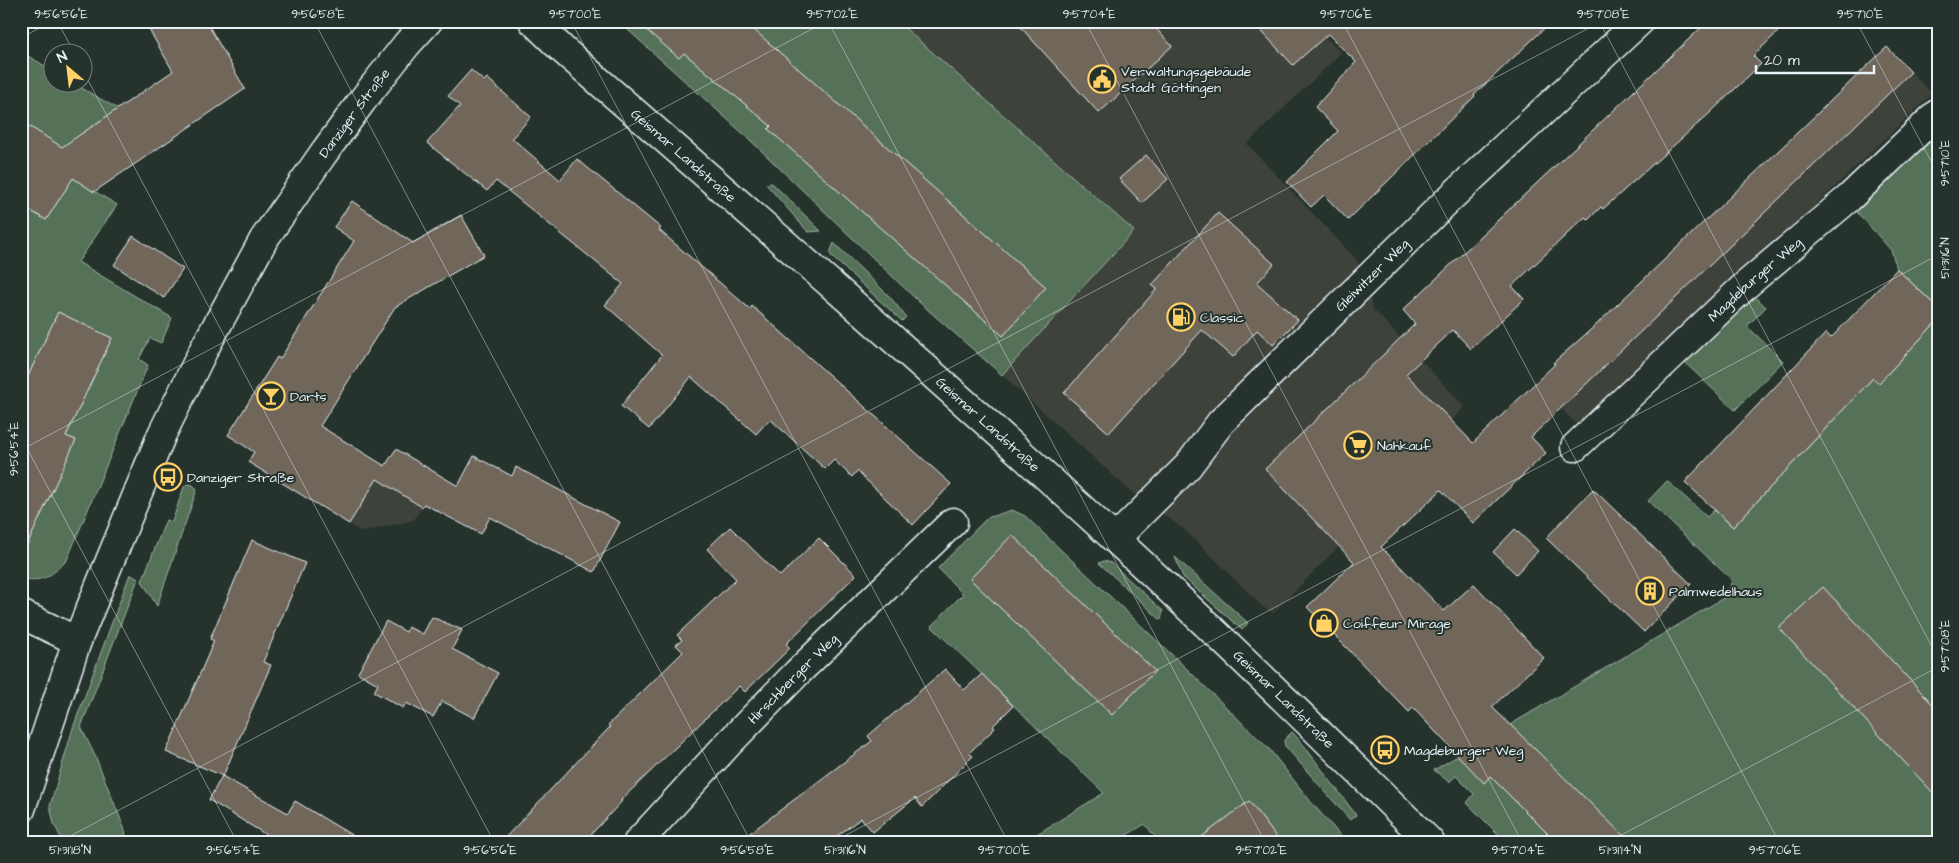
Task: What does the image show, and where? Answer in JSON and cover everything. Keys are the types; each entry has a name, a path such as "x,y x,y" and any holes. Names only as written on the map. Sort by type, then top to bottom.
{"street":[{"name":"Danziger Straße","path":"21,809 77,641 162,434 204,349 264,239 362,101 407,44 428,21"},
{"name":"Geismar Landstraße","path":"533,21 563,50 804,260 1116,539 1297,710 1430,842"},
{"name":"Gleiwitzer Weg","path":"1116,539 1188,466 1221,422 1448,200 1640,21"},
{"name":"Magdeburger Weg","path":"1575,447 1747,284 1849,198 1938,113"},
{"name":"Hirschberger Weg","path":"638,842 728,744 797,673 953,522"},
{"path":"21,614 77,641"}],"shaded area":[{"path":"897,21 1309,21 1341,53 1247,144 1357,260 1373,309 1465,407 1344,525 1352,533 1273,613 1263,607 1186,531 1127,488 1002,375 1134,231"},
{"path":"1887,47 1932,94 1581,429 1536,382"},
{"path":"396,449 441,476 414,520 362,532 349,524"}],"green space":[{"path":"618,21 897,21 1134,231 1002,375 919,302 748,138"},
{"path":"21,52 42,64 42,92 89,92 118,109 94,125 103,139 84,161 73,178 117,205 78,262 172,318 161,343 150,338 139,359 148,365 67,560 47,577 36,580 21,579"},
{"path":"1938,133 1938,308 1897,269 1891,250 1856,211"},
{"path":"772,183 821,231 808,232 766,184"},
{"path":"834,243 890,297 906,317 902,321 832,257 830,253"},
{"path":"1753,295 1766,307 1747,326 1783,361 1735,410 1681,359"},
{"path":"1938,320 1938,842 1506,842 1467,803 1474,794 1456,776 1449,782 1434,770 1727,596 1732,580 1648,501 1667,481 1707,517 1714,510 1733,527 1873,378 1879,383"},
{"path":"187,484 193,485 197,489 157,606 142,581 166,520 172,522 184,487"},
{"path":"1012,510 1025,516 1269,749 1346,842 1159,842 1145,824 1115,842 1024,842 1104,793 931,626 963,594 938,568 987,518"},
{"path":"1175,557 1248,623 1242,630 1183,577"},
{"path":"1104,561 1111,563 1163,611 1161,620 1099,563"},
{"path":"130,574 138,579 81,727 96,758 125,830 127,842 63,842 54,824 50,806 73,728"},
{"path":"1292,732 1356,815 1350,820 1285,746 1284,740"}],"building":[{"path":"144,21 206,21 245,89 94,192 73,178 46,220 21,205 21,121 62,147 173,71"},
{"path":"636,21 744,21 1046,287 1003,336 768,129 771,126 684,53 679,58"},
{"name":"Verwaltungsgebäude Stadt Göttingen","path":"1015,21 1149,21 1172,46 1099,113"},
{"path":"1252,21 1552,21 1348,220 1324,195 1311,207 1287,182 1338,131 1315,107 1356,62 1328,34 1293,65"},
{"path":"1708,21 1789,21 1753,56 1761,64 1711,112 1603,209 1601,207 1588,220 1585,217 1512,286 1524,299 1471,349 1453,330 1406,374 1473,443 1555,364 1553,363 1595,326 1887,47 1911,72 1531,437 1546,453 1473,523 1441,490 1381,547 1444,611 1474,584 1544,658 1492,707 1630,842 1556,842 1490,776 1484,783 1413,708 1409,712 1307,607 1354,562 1265,469 1415,324 1403,310"},
{"path":"471,70 484,81 487,78 531,117 512,138 560,180 577,159 661,228 659,230 750,309 752,306 951,484 913,525 857,471 852,477 834,460 825,469 770,419 756,434 691,377 649,429 621,406 662,355 605,305 623,284 496,181 487,191 427,143 460,106 448,96"},
{"path":"1146,155 1168,179 1142,203 1119,179"},
{"path":"352,201 413,243 461,215 484,255 395,307 320,426 385,466 396,449 458,486 474,456 512,476 516,467 620,522 594,572 490,517 481,534 424,504 422,507 377,479 349,524 248,462 254,452 228,435 277,357 280,359 354,241 334,227"},
{"path":"1218,213 1274,264 1257,283 1298,320 1273,345 1257,330 1233,357 1202,330 1109,433 1064,393 1157,289 1152,285"},
{"path":"133,236 183,269 164,298 114,265"},
{"path":"1897,269 1938,308 1938,320 1879,383 1873,378 1733,527 1685,482 1826,333 1831,338"},
{"path":"58,312 112,338 66,436 76,440 21,558 21,391"},
{"path":"1593,489 1691,584 1644,632 1546,538"},
{"path":"730,527 780,576 819,538 856,575 786,644 790,648 745,692 739,686 621,800 584,842 501,842 610,727 608,725 683,652 676,645 682,640 677,635 736,579 707,549"},
{"path":"1515,529 1538,551 1516,574 1493,552"},
{"path":"1012,535 1155,671 1112,715 970,579"},
{"path":"252,540 305,563 263,662 271,665 223,776 166,752 214,641 210,639"},
{"path":"1823,587 1938,710 1938,798 1779,628"},
{"path":"432,617 462,630 452,649 498,673 474,718 442,701 433,717 406,703 403,708 374,692 378,684 358,673 386,621 406,632 408,627 423,634"},
{"path":"945,669 964,690 982,674 1013,706 993,726 995,728 969,753 973,756 922,807 915,798 873,832 861,818 829,842 738,842 872,741 868,736"},
{"path":"222,776 288,813 295,801 363,842 271,842 273,839 209,800"},
{"path":"1249,801 1280,842 1195,842"}],"place":[{"name":"Verwaltungsgebäude Stadt Göttingen","path":"1102,79"},
{"name":"Classic","path":"1181,317"},
{"name":"Darts","path":"271,396"},
{"name":"Nahkauf","path":"1358,445"},
{"name":"Danziger Straße","path":"168,477"},
{"name":"Palmwedelhaus","path":"1650,591"},
{"name":"Coiffeur Mirage","path":"1324,623"},
{"name":"Magdeburger Weg","path":"1385,750"}]}
